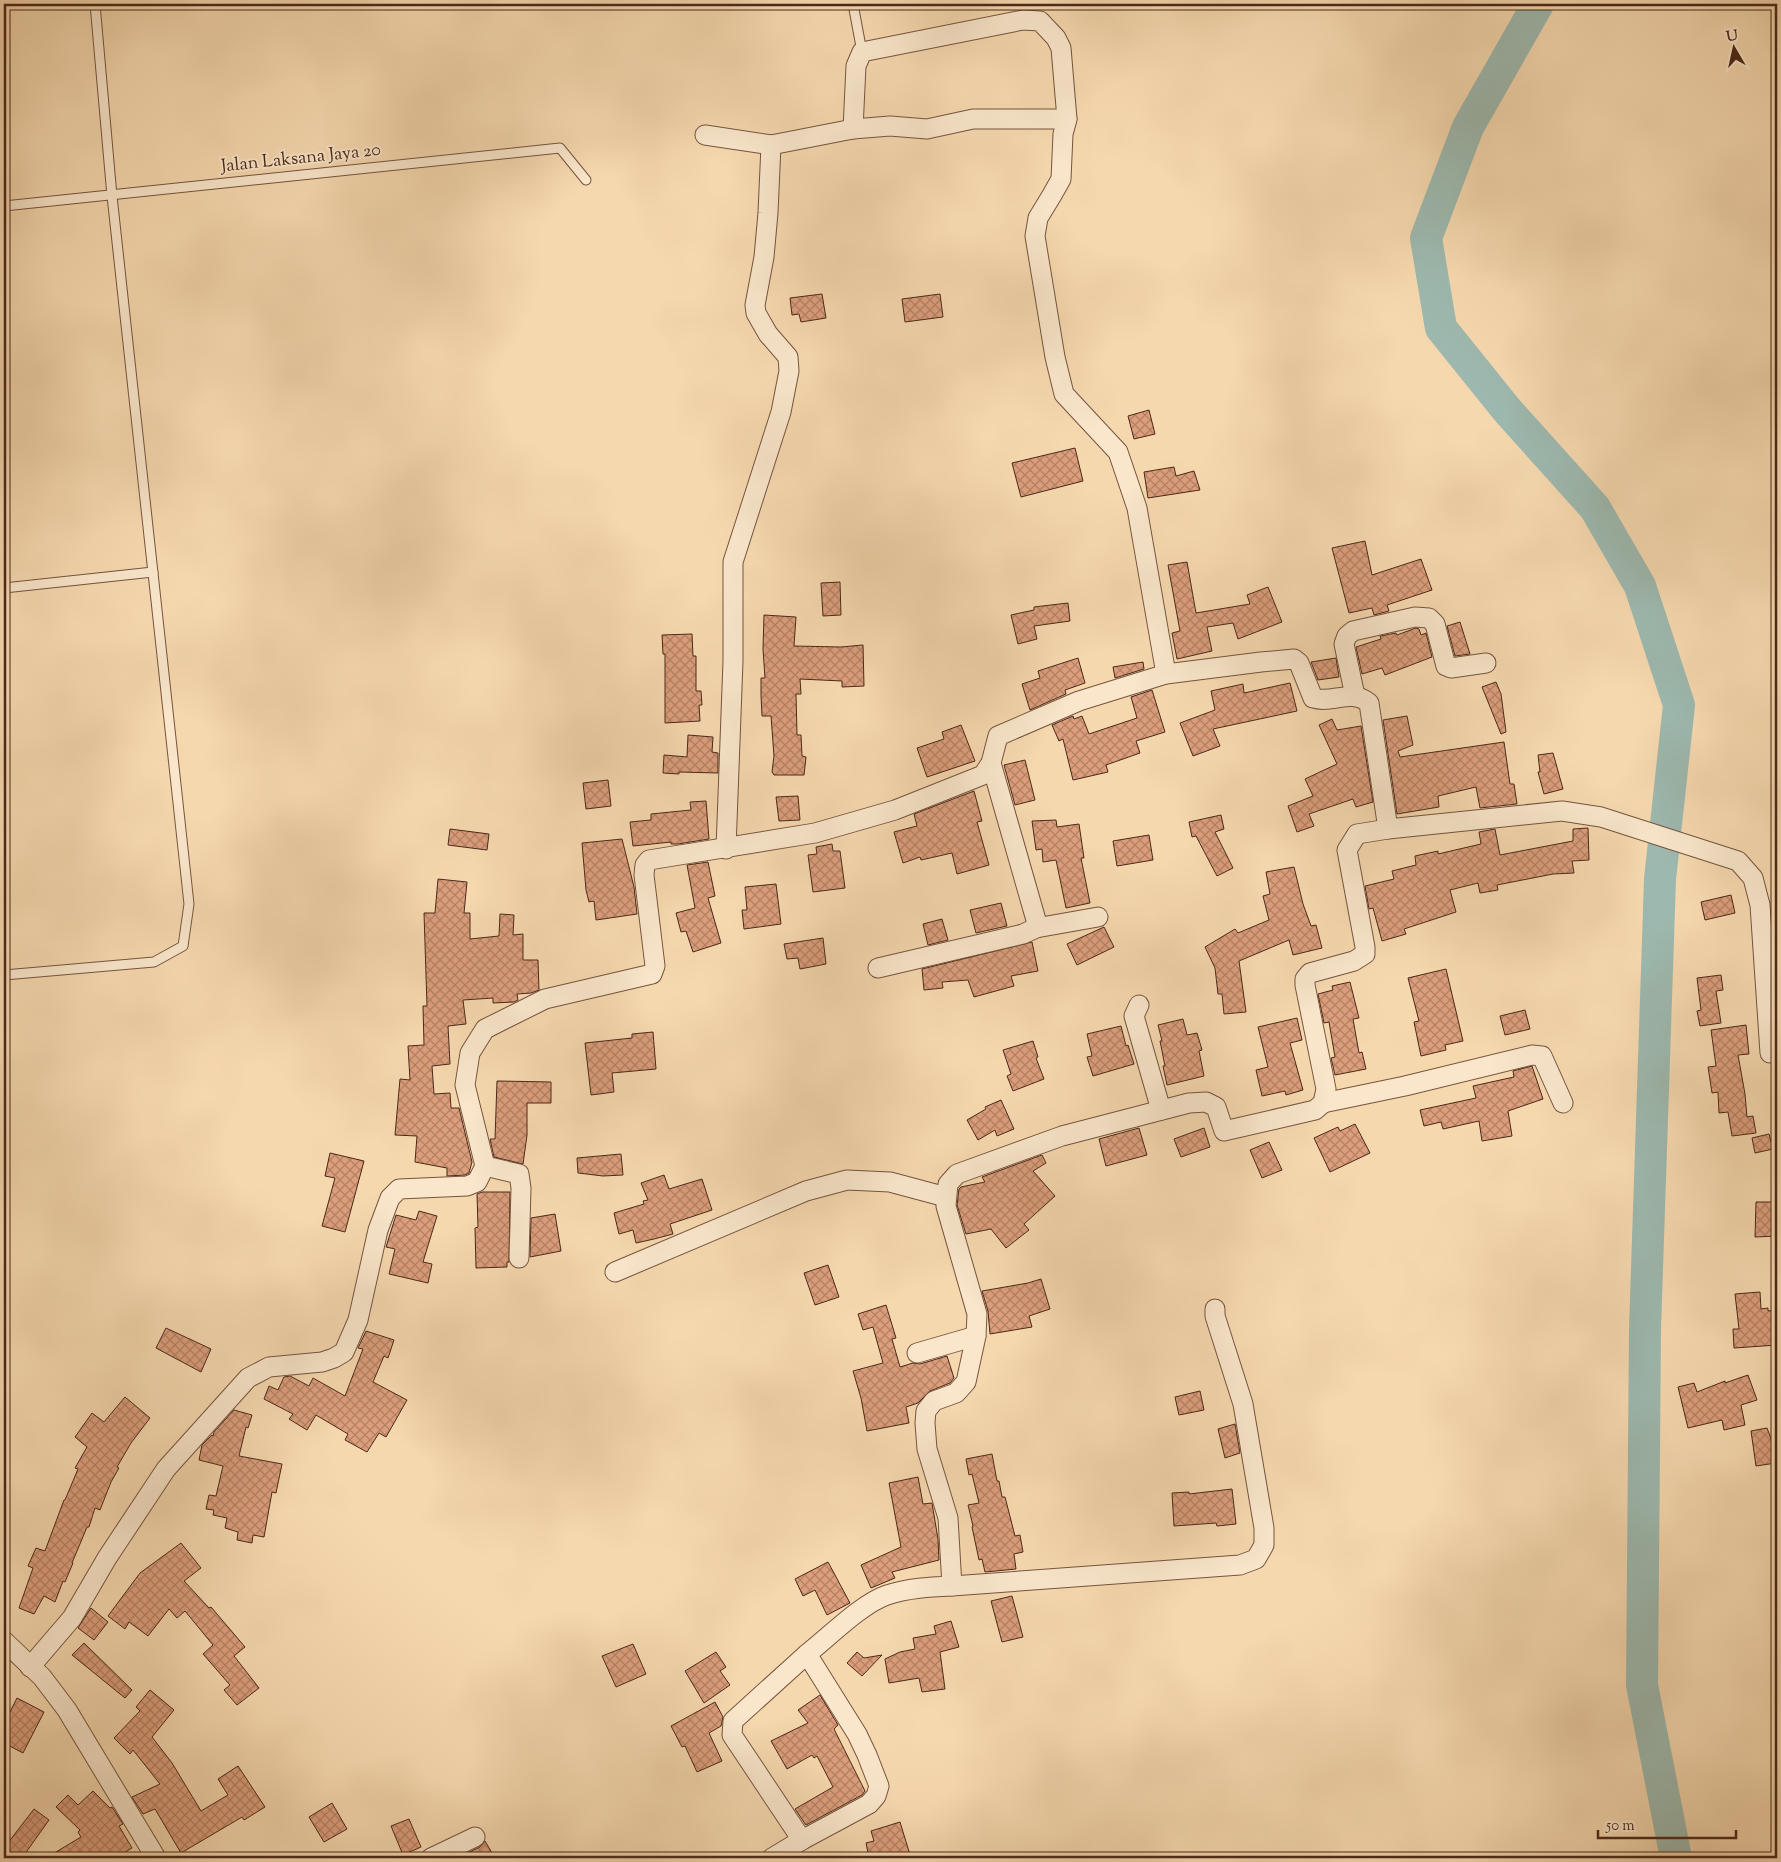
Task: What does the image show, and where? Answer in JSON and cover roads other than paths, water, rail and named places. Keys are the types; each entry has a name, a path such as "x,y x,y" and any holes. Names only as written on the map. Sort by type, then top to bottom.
{"street":[{"path":"853,130 856,66 862,52 1013,21 1032,20 1040,22 1052,33 1060,48 1067,119 1063,134 1061,179 1038,218 1035,236 1055,357 1064,394 1118,452 1127,475 1137,508 1166,674"},
{"path":"705,135 771,145 853,130 890,126 927,129 973,119 1067,119"},
{"path":"726,849 734,660 733,562 780,412 789,370 788,357 768,334 756,313 755,305 764,257 771,145"},
{"path":"1355,696 1344,644 1347,636 1353,632 1415,617 1429,618 1435,624 1446,666 1452,668 1486,663"},
{"path":"30,1667 72,1618 107,1558 166,1468 248,1378 269,1367 322,1362 344,1352 358,1320 378,1230 394,1192 399,1189 467,1186 477,1182 486,1166 465,1085 470,1054 485,1029 545,999 652,974 655,966 644,875 645,865 649,860 726,849 815,833 895,810 983,775 991,763 998,736 1079,701 1166,674 1294,659 1299,663 1313,698 1319,700 1355,696 1362,697 1369,703 1388,829"},
{"path":"991,763 1036,920 1036,928"},
{"path":"952,1586 948,1518 927,1449 926,1411 934,1402 956,1393 966,1382 976,1336 977,1314 946,1206 948,1184 957,1174 1062,1136 1190,1103 1206,1102 1216,1107 1224,1131 1316,1110 1323,1103 1326,1089 1305,985 1306,978 1310,973 1354,961 1365,954 1347,850 1357,834 1388,829 1562,811 1601,817 1738,861 1752,878 1760,905 1770,1053"},
{"path":"878,968 1023,934 1036,928 1098,917"},
{"path":"1139,1005 1134,1016 1161,1110"},
{"path":"1323,1103 1405,1086 1532,1055 1542,1056 1563,1103"},
{"path":"486,1166 519,1174 521,1182 519,1258"},
{"path":"615,1272 806,1191 847,1180 890,1182 946,1196"},
{"path":"802,1840 732,1734 733,1721 807,1654 865,1608 886,1596 922,1587 1240,1566 1256,1559 1264,1544 1264,1528 1243,1404 1215,1316 1215,1310"},
{"path":"916,1352 976,1336"},
{"path":"4,1641 42,1677 66,1710 156,1858"},
{"path":"772,1858 869,1804 876,1796 879,1786 857,1734 807,1654"},
{"path":"431,1858 475,1837"}],"lane":[{"path":"4,975 154,962 183,946 189,904 112,196 95,4"},
{"path":"853,4 862,52"},
{"name":"Jalan Laksana Jaya 20","path":"4,206 560,148 586,180"},
{"path":"4,588 153,572"}],"waterway":[{"path":"1538,4 1468,127 1426,238 1441,328 1507,410 1595,508 1640,586 1679,705 1660,879 1645,1329 1642,1685 1676,1858"}]}
